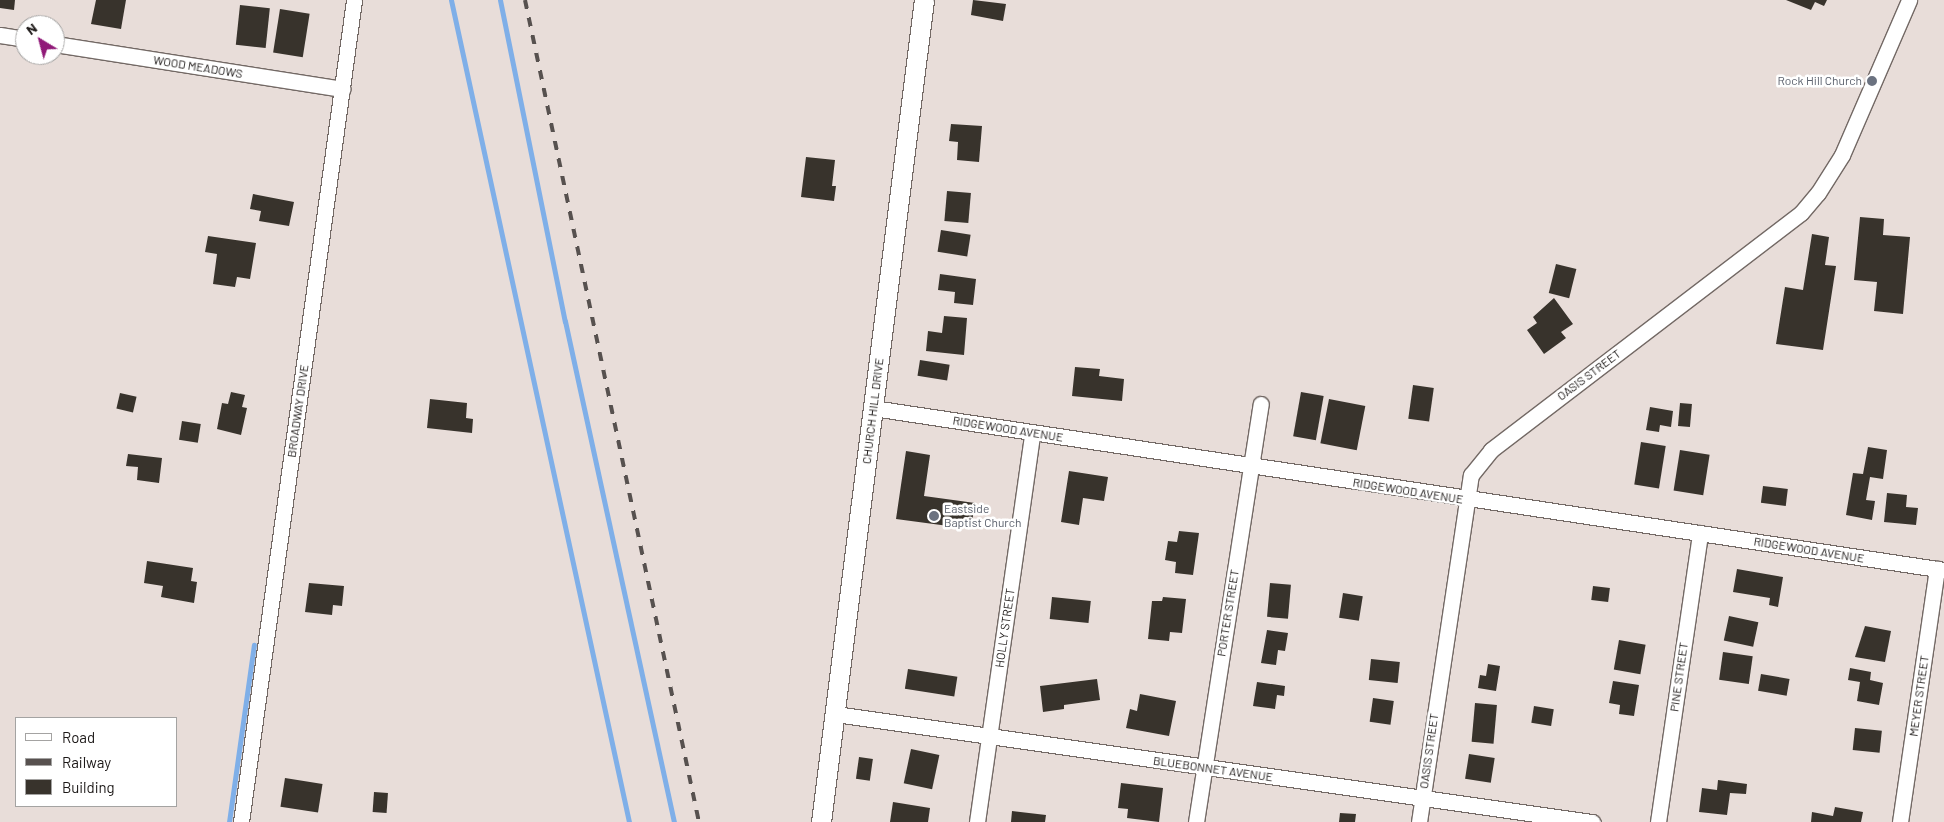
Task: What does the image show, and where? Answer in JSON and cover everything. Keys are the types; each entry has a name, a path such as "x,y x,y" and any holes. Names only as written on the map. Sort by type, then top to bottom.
{"street":[{"name":"BROADWAY DRIVE","path":"241,822 354,0"},
{"name":"CHURCH HILL DRIVE","path":"821,822 924,0"},
{"name":"OASIS STREET","path":"1418,822 1465,500 1471,475 1491,450 1771,238 1818,193 1842,155 1909,0"},
{"path":"0,35 15,37"},
{"name":"WOOD MEADOWS","path":"65,46 342,89"},
{"name":"PORTER STREET","path":"1196,822 1261,404"},
{"name":"RIDGEWOOD AVENUE","path":"873,408 1032,434 1251,465 1465,500 1700,533 1941,570"},
{"name":"HOLLY STREET","path":"977,822 1032,434"},
{"name":"PINE STREET","path":"1658,822 1700,533"},
{"name":"MEYER STREET","path":"1900,822 1941,570"},
{"name":"BLUEBONNET AVENUE","path":"835,714 1592,822"}],"building":[{"path":"0,0 15,0 14,10 0,8"},
{"path":"96,0 126,0 121,29 91,24"},
{"path":"973,0 1006,4 1003,21 971,15"},
{"path":"1786,0 1827,0 1824,6 1815,2 1811,10"},
{"path":"240,5 270,8 266,48 236,45"},
{"path":"280,9 310,14 303,57 273,52"},
{"path":"951,124 982,126 979,162 957,160 958,142 949,141"},
{"path":"806,157 835,160 832,186 836,186 834,201 801,197"},
{"path":"947,191 971,193 968,223 944,221"},
{"path":"253,194 294,202 289,226 259,221 261,211 250,209"},
{"path":"1860,217 1884,219 1883,235 1910,237 1903,314 1874,311 1877,282 1854,280"},
{"path":"941,230 971,235 967,256 938,252"},
{"path":"1812,234 1829,237 1825,265 1836,266 1823,350 1776,344 1785,287 1803,290"},
{"path":"208,236 256,243 250,279 237,277 235,287 213,284 217,254 205,252"},
{"path":"1556,264 1576,269 1569,298 1549,293"},
{"path":"940,274 976,279 973,305 954,303 955,292 938,290"},
{"path":"1554,298 1573,324 1561,332 1566,338 1544,354 1527,330 1537,323 1533,317"},
{"path":"944,316 967,318 964,355 926,351 928,331 942,333"},
{"path":"920,360 950,365 947,380 917,376"},
{"path":"1075,367 1100,369 1099,376 1124,379 1122,401 1072,396"},
{"path":"1413,385 1434,388 1429,422 1408,419"},
{"path":"231,392 245,395 242,407 247,408 241,435 217,429 222,403 228,404"},
{"path":"1301,392 1324,396 1316,440 1293,436"},
{"path":"120,393 137,397 133,412 116,409"},
{"path":"430,399 467,403 466,418 473,419 472,433 427,428"},
{"path":"1329,399 1365,406 1357,450 1320,443"},
{"path":"1680,403 1692,404 1690,427 1678,426"},
{"path":"1650,407 1673,411 1671,427 1660,425 1659,432 1646,430"},
{"path":"182,421 201,424 198,443 179,440"},
{"path":"1641,442 1666,446 1659,488 1634,484"},
{"path":"1868,447 1887,450 1883,479 1870,477 1866,500 1875,501 1872,520 1846,515 1853,473 1863,474"},
{"path":"1680,450 1710,455 1703,495 1674,490"},
{"path":"906,451 930,455 924,496 975,503 971,529 896,519"},
{"path":"128,454 162,458 159,483 137,480 138,467 126,466"},
{"path":"1069,471 1108,477 1104,501 1083,498 1079,525 1061,522"},
{"path":"1763,486 1788,489 1786,506 1761,503"},
{"path":"1887,493 1907,495 1906,507 1918,508 1916,525 1884,522"},
{"path":"1179,531 1199,533 1193,575 1175,573 1176,562 1165,560 1168,541 1177,542"},
{"path":"147,561 193,568 191,581 197,582 194,603 161,597 163,586 144,583"},
{"path":"1737,569 1783,577 1778,607 1769,605 1770,598 1733,592"},
{"path":"309,583 344,586 342,606 333,605 332,615 305,612"},
{"path":"1270,583 1291,585 1288,619 1267,617"},
{"path":"1593,586 1610,588 1608,602 1591,600"},
{"path":"1343,593 1363,596 1359,621 1339,618"},
{"path":"1052,597 1091,601 1088,623 1050,619"},
{"path":"1163,597 1186,599 1182,633 1170,632 1169,641 1148,639 1152,601 1162,601"},
{"path":"1729,616 1758,622 1753,647 1724,640"},
{"path":"1865,626 1891,631 1885,662 1855,657"},
{"path":"1267,630 1288,633 1285,651 1278,650 1276,665 1261,663"},
{"path":"1619,640 1646,645 1640,674 1614,670"},
{"path":"1723,652 1753,656 1749,684 1719,680"},
{"path":"1371,659 1400,662 1398,683 1369,680"},
{"path":"1488,664 1500,666 1496,691 1478,688 1480,675 1486,676"},
{"path":"1850,668 1871,672 1870,680 1883,683 1879,705 1857,701 1860,682 1848,680"},
{"path":"908,669 957,677 954,697 905,689"},
{"path":"1761,674 1790,679 1787,696 1758,691"},
{"path":"1097,679 1100,700 1064,705 1064,709 1043,712 1040,686"},
{"path":"1613,681 1639,685 1634,716 1619,714 1620,705 1609,703"},
{"path":"1257,682 1285,686 1284,696 1277,695 1275,709 1253,706"},
{"path":"1140,694 1176,701 1169,736 1126,728 1130,709 1137,711"},
{"path":"1373,698 1394,701 1390,725 1370,722"},
{"path":"1475,703 1497,705 1494,744 1472,742"},
{"path":"1534,706 1554,709 1551,726 1531,723"},
{"path":"1855,728 1882,731 1880,753 1853,750"},
{"path":"911,749 939,755 932,789 904,783"},
{"path":"1469,754 1495,758 1491,783 1465,779"},
{"path":"859,757 873,759 870,781 856,779"},
{"path":"285,778 323,784 318,813 280,807"},
{"path":"1718,780 1747,784 1746,794 1730,793 1727,815 1699,812 1702,788 1717,790"},
{"path":"1121,783 1163,788 1159,822 1127,818 1128,809 1118,808"},
{"path":"374,792 388,793 387,813 373,812"},
{"path":"893,802 930,808 928,822 890,822"},
{"path":"1835,807 1863,812 1861,822 1811,822 1812,812 1833,816"},
{"path":"1012,811 1046,815 1045,822 1011,822"},
{"path":"1340,813 1356,814 1355,822 1339,822"}],"waterway":[{"path":"451,0 629,822"},
{"path":"500,0 565,321 674,822"},
{"path":"229,822 254,645"}],"railway":[{"path":"525,0 699,822"}],"place":[{"name":"Rock Hill Church","path":"1872,81"},
{"name":"Eastside Baptist Church","path":"934,516"}]}
